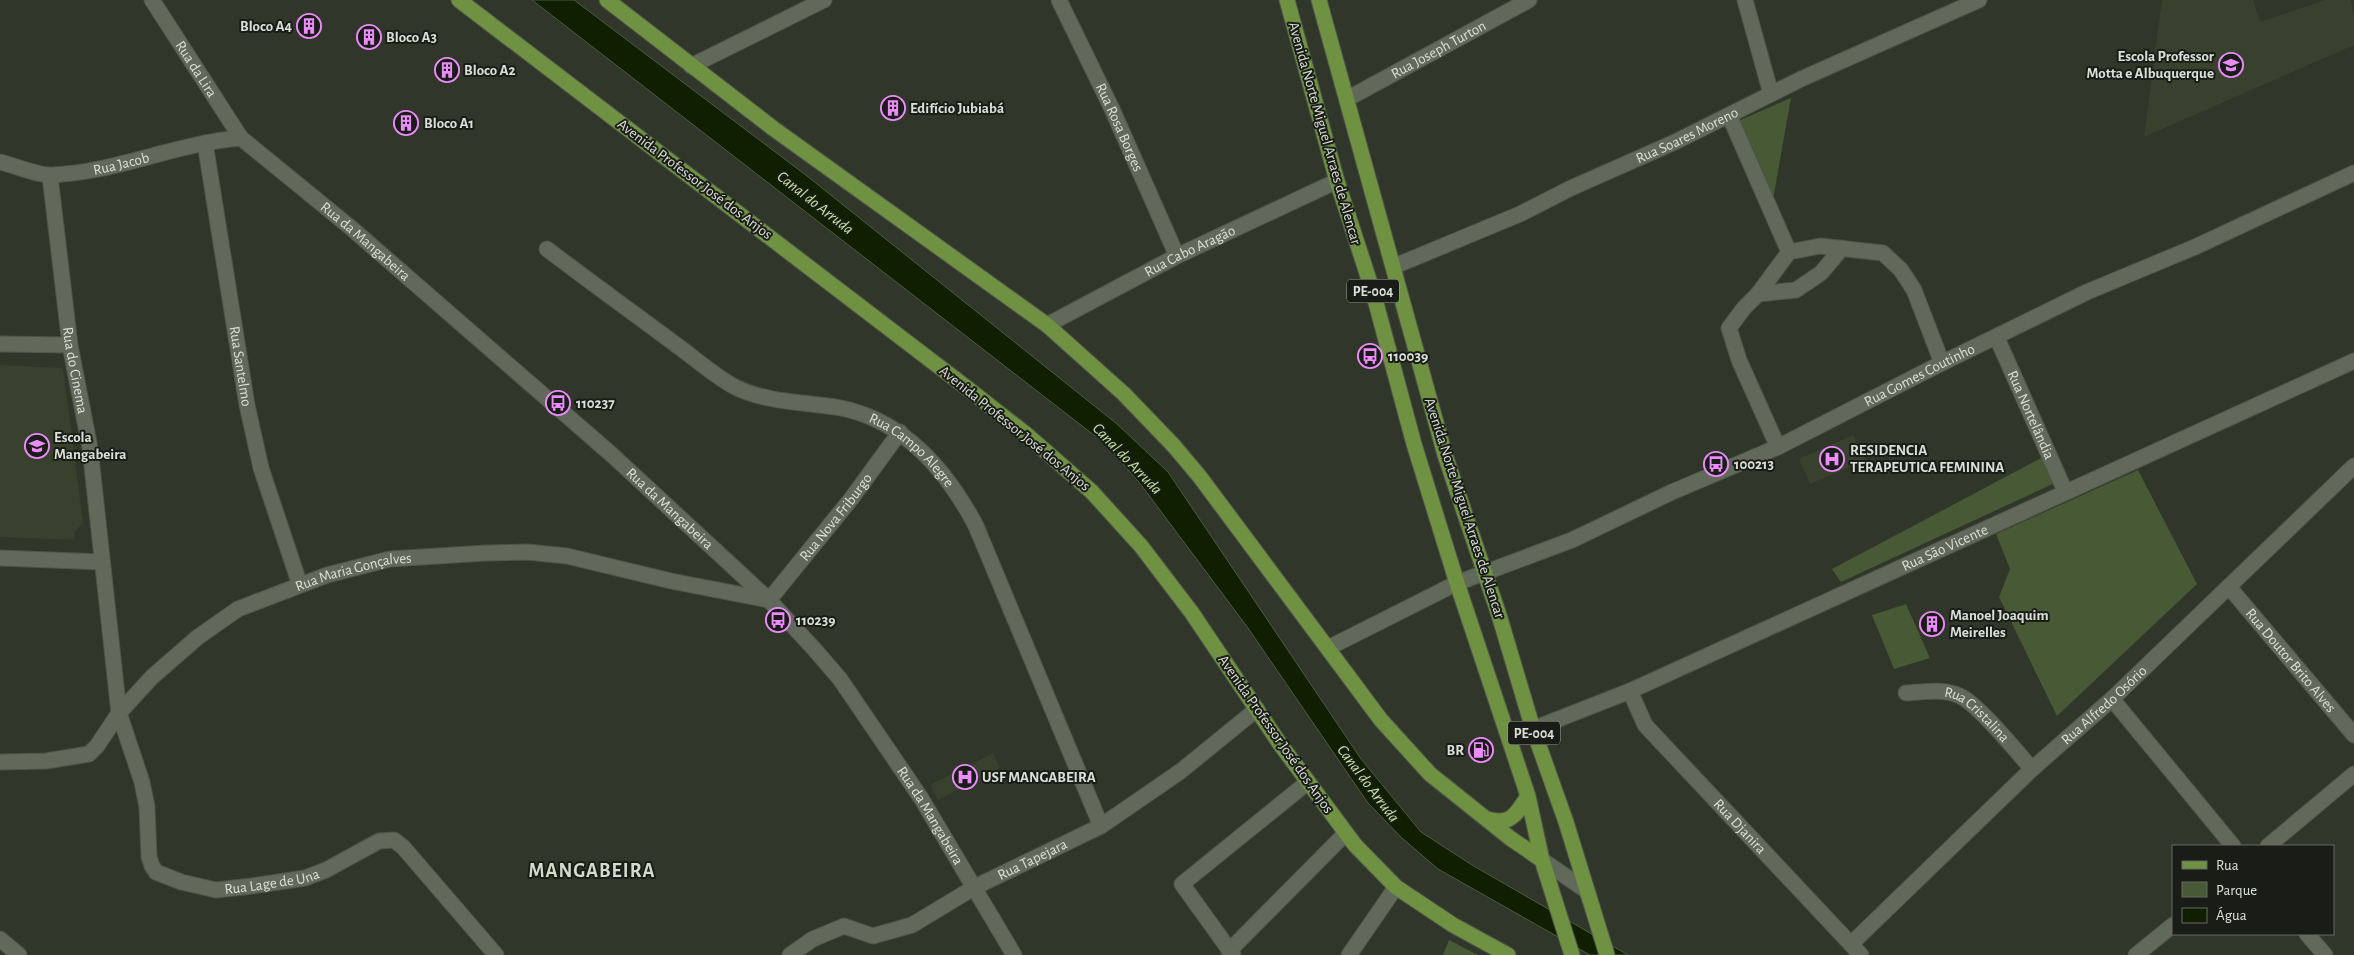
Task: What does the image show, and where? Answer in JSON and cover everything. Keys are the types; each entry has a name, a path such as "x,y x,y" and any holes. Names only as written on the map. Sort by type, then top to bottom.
{"main road":[{"name":"Avenida Professor José dos Anjos","path":"460,0 967,388 1028,436 1092,492 1141,546 1192,613 1345,834 1396,887 1453,925 1508,955"},
{"name":"Avenida Norte Miguel Arraes de Alencar","path":"1287,0 1337,181 1373,292 1414,444 1456,583 1528,796 1538,857 1552,892 1567,952"},
{"name":"Avenida Norte Miguel Arraes de Alencar","path":"1320,0 1445,455 1499,616 1533,729 1566,822 1609,955"},
{"path":"613,3 691,66 813,157 1047,325 1124,394 1174,446 1200,477 1381,720 1430,774 1484,818 1538,857 1567,952"},
{"path":"1484,818 1500,823 1508,820 1520,809 1528,796"}],"street":[{"name":"Rua da Lira","path":"152,0 241,138"},
{"name":"Rua Rosa Borges","path":"1059,0 1112,109 1177,256"},
{"name":"Rua Joseph Turton","path":"1347,99 1529,0"},
{"path":"1745,0 1771,94"},
{"name":"Rua Soares Moreno","path":"1394,266 1520,214 1571,188 1675,142 1771,94 1978,0"},
{"path":"691,66 821,1"},
{"path":"1729,115 1789,252"},
{"name":"Rua Jacob","path":"0,162 50,176 129,163 205,143 241,138"},
{"name":"Rua da Mangabeira","path":"241,138 350,227 489,346 612,454 769,600 840,679 921,798 1014,955"},
{"name":"Rua Santelmo","path":"205,143 247,405 261,468 300,585"},
{"name":"Rua Gomes Coutinho","path":"1328,648 1456,583 1572,540 1672,492 1778,447 1942,363 1997,338 2087,292 2195,247 2354,173"},
{"name":"Rua do Cinema","path":"50,176 70,345 90,448 119,713"},
{"name":"Rua Cabo Aragão","path":"1047,325 1177,256 1337,181"},
{"path":"1778,447 1738,360 1730,328 1789,252 1820,246 1883,253 1901,270 1914,290 1942,363"},
{"path":"1758,294 1796,290 1821,273 1842,248"},
{"name":"Rua Campo Alegre","path":"547,250 737,388 785,401 842,408 876,420 900,432 932,461 948,480 976,526 1100,826"},
{"name":"Rua Nortelândia","path":"1997,338 2065,491"},
{"path":"0,344 70,345"},
{"name":"Rua São Vicente","path":"1533,729 1630,691 2354,360"},
{"name":"Rua Nova Friburgo","path":"769,600 850,499 900,432"},
{"name":"Rua Alfredo Osório","path":"1856,950 2032,769 2112,699 2354,466"},
{"name":"Rua Maria Gonçalves","path":"0,762 46,761 89,754 97,746 119,713 152,677 198,637 238,609 327,575 390,559 527,552 576,558 671,581 769,600"},
{"path":"0,558 102,562"},
{"name":"Rua Doutor Brito Alves","path":"2229,587 2354,734"},
{"name":"Rua Djanira","path":"1630,691 1645,725 1856,950"},
{"name":"Rua Cristalina","path":"1906,693 1932,691 1961,696 1981,714 2032,769"},
{"path":"2112,699 2232,845"},
{"name":"Rua Tapejara","path":"790,955 813,938 844,926 873,936 912,925 975,887 1100,826 1181,771 1257,709"},
{"name":"Rua Lage de Una","path":"119,713 142,782 147,808 149,857 156,872 181,882 216,890 291,882 326,870 379,841 394,840 403,847 496,955"},
{"path":"2269,845 2354,774"},
{"path":"1308,782 1182,884 1231,953 1345,834"},
{"path":"1538,857 1587,891"},
{"path":"1349,955 1396,887"},
{"path":"2136,955 2172,926"},
{"path":"2308,935 2325,955"},
{"path":"0,939 19,955"}],"shaded area":[{"name":"Escola Professor Motta e Albuquerque","path":"2162,0 2253,0 2260,22 2326,0 2351,0 2354,17 2354,45 2144,137"},
{"name":"Escola Mangabeira","path":"0,365 63,368 83,523 75,532 74,540 0,537"},
{"name":"RESIDENCIA TERAPEUTICA FEMININA","path":"1853,435 1866,460 1810,484 1799,459"},
{"name":"USF MANGABEIRA","path":"993,753 1000,768 938,800 930,785"}],"green space":[{"path":"1791,98 1772,205 1740,120"},
{"path":"2043,457 2057,482 1841,582 1832,569"},
{"path":"2138,470 2197,584 2057,716 1999,597 2010,569 1996,534"},
{"path":"1906,604 1930,658 1894,669 1872,615"},
{"path":"1449,940 1478,955 1443,955"}],"water":[{"name":"Canal do Arruda","path":"532,0 574,0 807,176 1117,424 1168,472 1361,759 1421,832 1472,865 1628,955 1590,955 1438,869 1402,838 1368,803 1248,628 1142,486 1108,446"}],"place":[{"name":"Bloco A4","path":"309,26"},
{"name":"Bloco A3","path":"369,37"},
{"name":"Escola Professor Motta e Albuquerque","path":"2231,65"},
{"name":"Bloco A2","path":"447,70"},
{"name":"Edifício Jubiabá","path":"893,108"},
{"name":"Bloco A1","path":"406,123"},
{"name":"110039","path":"1370,356"},
{"name":"110237","path":"558,403"},
{"name":"Escola Mangabeira","path":"37,446"},
{"name":"RESIDENCIA TERAPEUTICA FEMININA","path":"1832,459"},
{"name":"100213","path":"1716,464"},
{"name":"110239","path":"778,620"},
{"name":"Manoel Joaquim Meirelles","path":"1932,624"},
{"name":"BR","path":"1481,750"},
{"name":"USF MANGABEIRA","path":"965,777"}],"district":[{"name":"MANGABEIRA","path":"592,870"}]}
